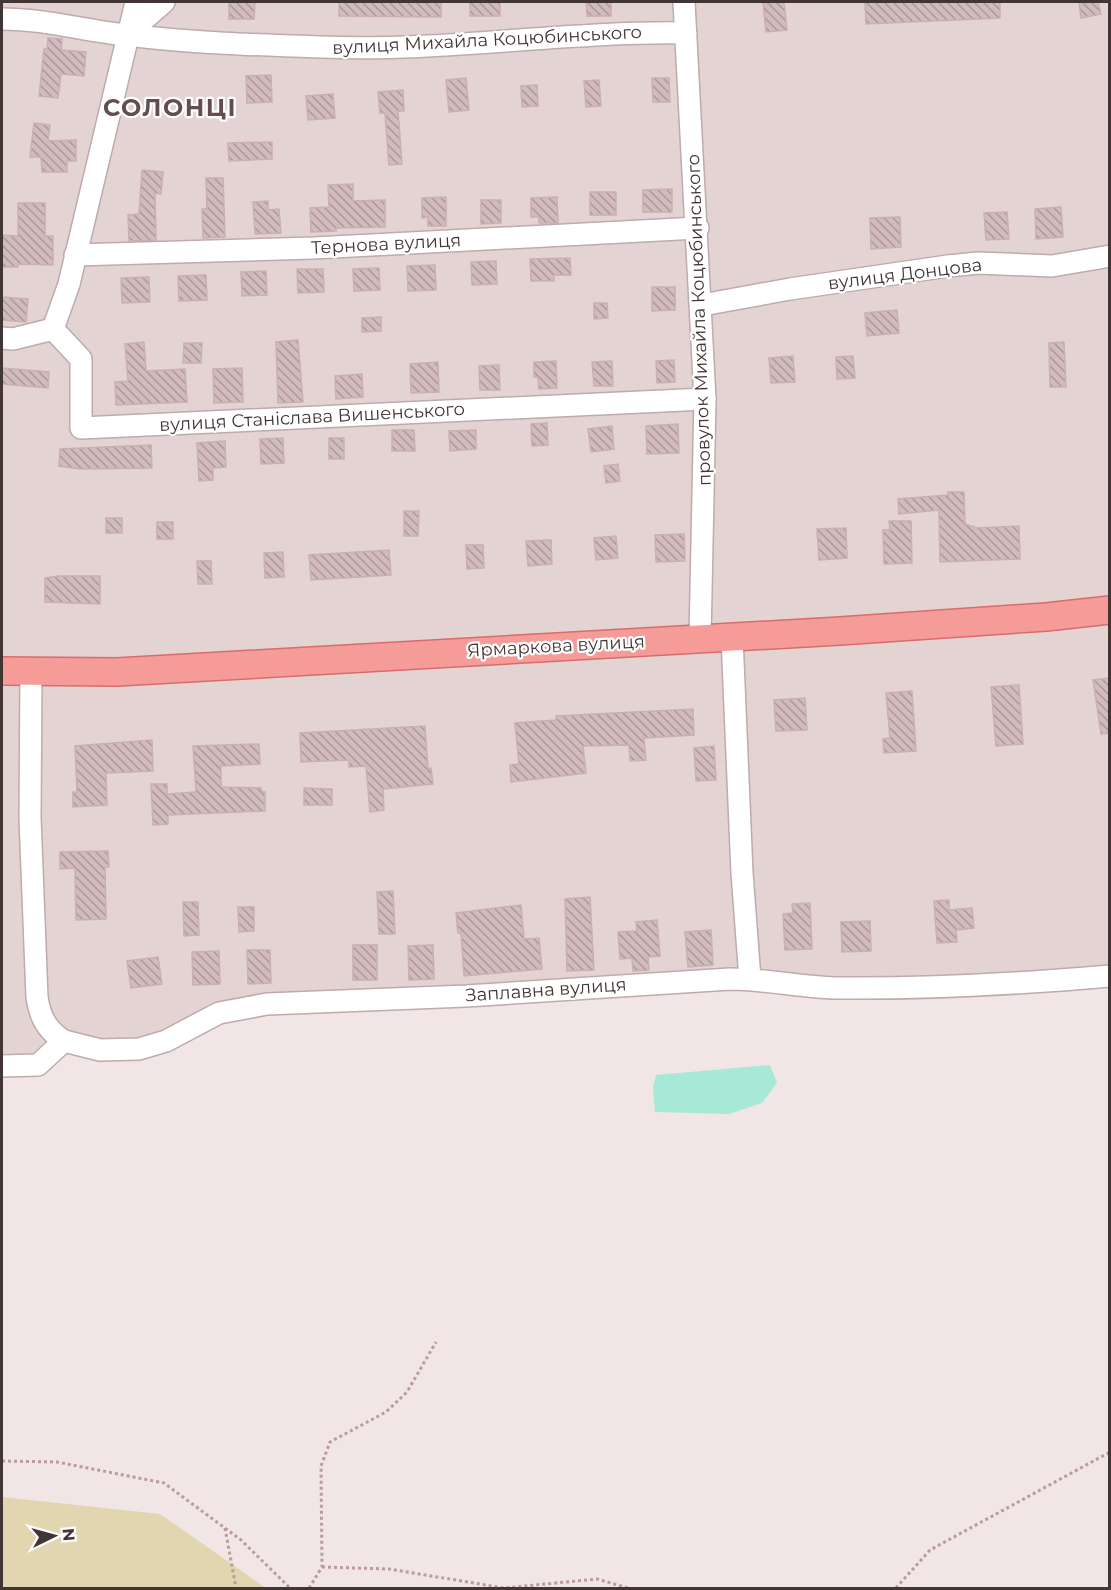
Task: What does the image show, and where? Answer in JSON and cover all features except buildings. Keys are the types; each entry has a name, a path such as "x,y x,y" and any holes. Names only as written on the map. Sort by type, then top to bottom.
{"main road":[{"name":"Ярмаркова вулиця","path":"2,670 117,672 700,639 1046,617 1110,610"}],"street":[{"path":"2,339 13,339 53,329 63,305 96,176 135,2"},
{"path":"126,35 164,2"},
{"name":"провулок Михайла Коцюбинського","path":"684,2 698,228 705,399 705,518 700,639"},
{"name":"вулиця Михайла Коцюбинського","path":"2,19 60,23 126,35 335,47 415,46 600,33 686,33"},
{"name":"Тернова вулиця","path":"75,255 314,248 698,228"},
{"name":"вулиця Донцова","path":"702,305 790,289 948,266 978,263 1052,266 1110,256"},
{"name":"вулиця Станіслава Вишенського","path":"53,329 81,359 81,428 705,399"},
{"path":"732,637 742,873 750,979"},
{"path":"2,1066 38,1065 64,1041 54,1034 42,1020 37,998 30,818 31,672"},
{"name":"Заплавна вулиця","path":"64,1041 99,1050 139,1049 166,1041 219,1013 240,1007 267,1004 466,996 569,988 750,979 811,987 935,988 1110,976"}],"path":[{"path":"309,1588 322,1567 321,1466 330,1442 393,1405 407,1392 436,1342"},
{"path":"896,1588 930,1550 1110,1452"},
{"path":"2,1461 57,1462 164,1483 242,1540 290,1588"},
{"path":"225,1527 236,1588"},
{"path":"322,1567 389,1569 504,1588 597,1580 628,1588"}],"shaded area":[{"path":"2,2 1109,2 1109,976 300,1002 118,1051 2,1060"},
{"path":"770,1065 777,1083 762,1103 729,1114 655,1112 653,1087 656,1075"},
{"path":"2,1497 160,1514 266,1588 2,1588"}],"district":[{"name":"СОЛОНЦІ","path":"170,108"}]}
